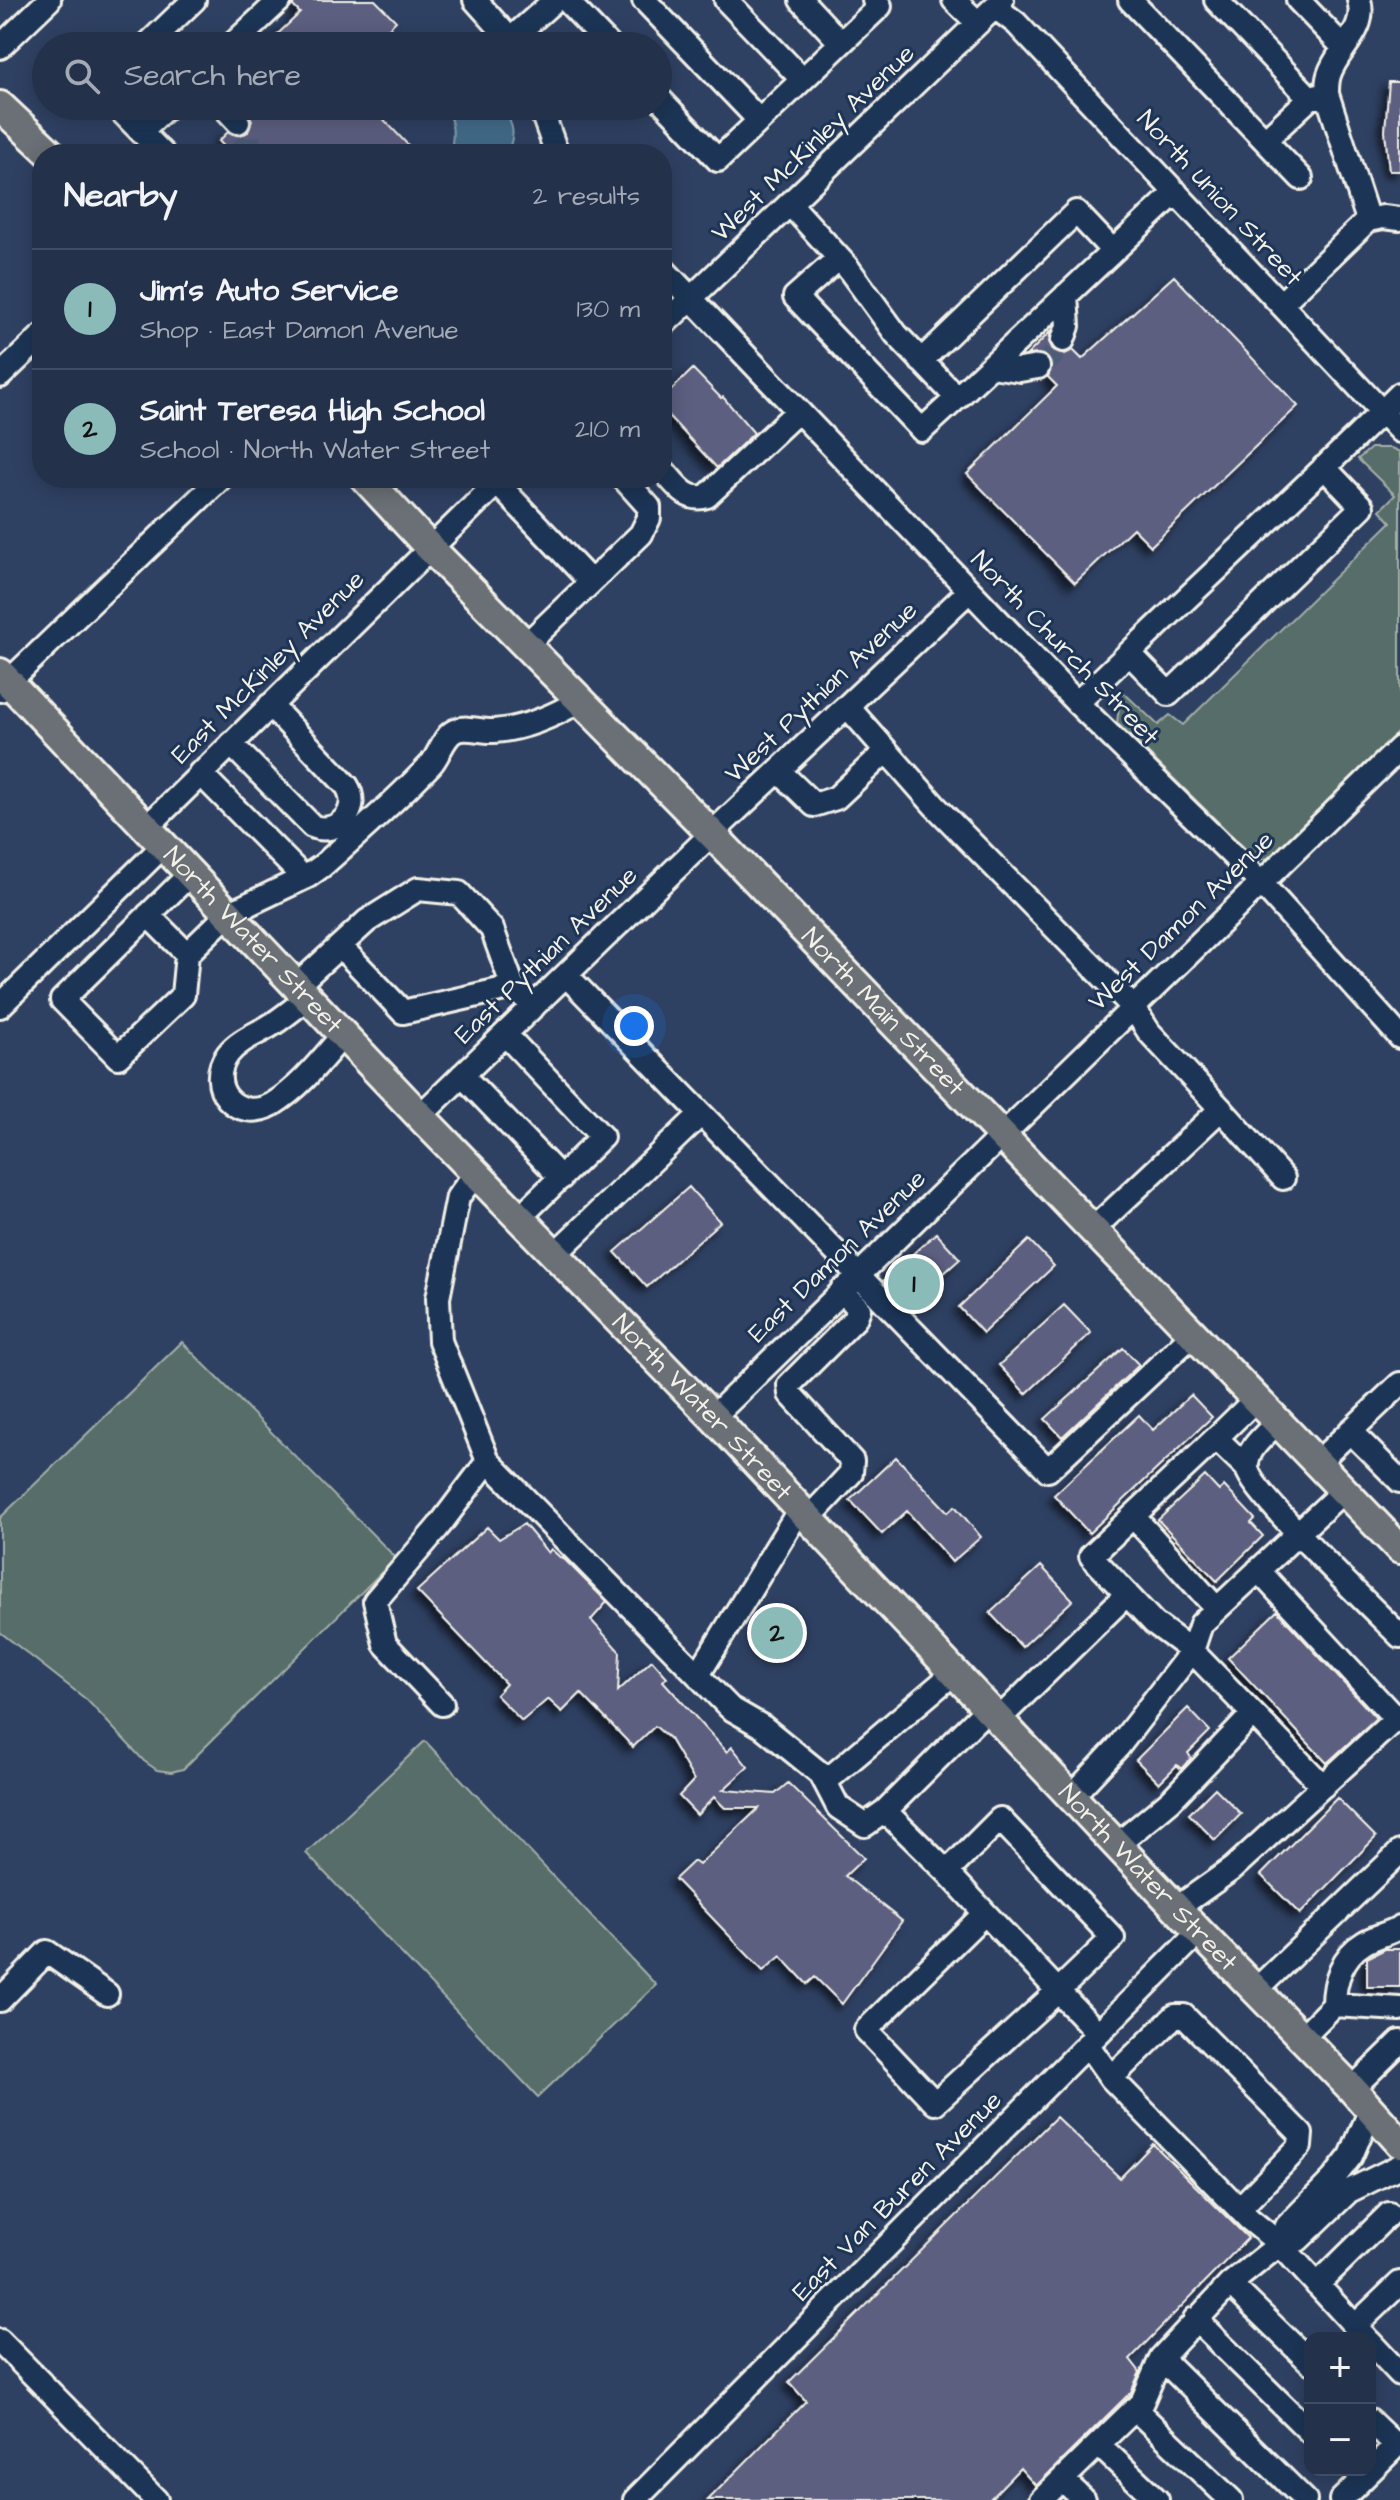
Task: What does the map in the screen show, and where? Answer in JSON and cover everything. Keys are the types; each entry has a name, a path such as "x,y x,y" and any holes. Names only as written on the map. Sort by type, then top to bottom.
{"main road":[{"path":"0,106 40,144"},
{"name":"North Main Street","path":"374,488 1400,1549"},
{"name":"North Water Street","path":"3,682 805,1513 1199,1932 1362,2099 1400,2143"}],"street":[{"path":"0,47 49,0"},
{"path":"161,32 194,0"},
{"path":"246,32 280,0"},
{"path":"475,0 504,32"},
{"path":"523,32 555,0"},
{"path":"566,0 597,32"},
{"path":"644,0 759,120"},
{"path":"726,0 802,79"},
{"path":"801,0 841,43"},
{"path":"672,112 718,160 880,6 874,0"},
{"path":"954,0 978,23"},
{"path":"1130,0 1301,178"},
{"path":"1216,0 1319,96 1368,220"},
{"path":"1298,0 1344,48"},
{"path":"1265,140 1319,96 1353,37 1359,22 1359,0"},
{"name":"West McKinley Avenue","path":"672,316 999,3"},
{"name":"North Union Street","path":"999,3 1400,431"},
{"path":"130,120 153,144"},
{"path":"141,131 153,120"},
{"path":"545,120 553,144"},
{"path":"839,258 795,297 922,430 1176,192"},
{"path":"790,204 839,258 896,334 957,398"},
{"path":"921,361 1076,212 1113,251"},
{"path":"1281,304 1368,220 1383,217 1400,219"},
{"name":"North Church Street","path":"672,278 1077,703 1261,883 1400,1037"},
{"path":"1063,340 1068,326 1066,295"},
{"path":"0,376 32,346"},
{"path":"991,366 1020,370 1038,367"},
{"path":"1077,703 1400,394"},
{"path":"672,479 688,496 697,499 707,496 798,411"},
{"path":"1129,653 1169,694 1362,507 1324,467"},
{"path":"3,682 210,488"},
{"path":"430,548 492,488"},
{"path":"507,488 591,582"},
{"path":"526,645 641,534 649,518 649,507 632,488"},
{"name":"East McKinley Avenue","path":"0,1006 154,837 200,773 430,548"},
{"name":"West Pythian Avenue","path":"712,834 969,591"},
{"path":"190,874 62,1000 118,1057 183,995 187,954 228,914 304,878 322,866 351,827 433,761 454,730 466,728 488,732 520,728 559,713 581,700"},
{"path":"270,705 352,793 351,827"},
{"path":"847,706 935,806 1133,1007 1149,1032 1283,1178"},
{"path":"231,744 312,826 327,830 351,827"},
{"name":"West Damon Avenue","path":"1000,1135 1400,748"},
{"path":"779,771 814,805 836,798 886,751"},
{"path":"200,773 304,878"},
{"name":"East Pythian Avenue","path":"420,1116 712,834"},
{"path":"343,1035 301,1081 262,1109 239,1109 222,1090 219,1078 228,1053 240,1042 270,1026 340,946 367,921 418,889 459,893 492,929 513,987 534,1006"},
{"path":"148,915 187,954"},
{"path":"340,946 403,1012 513,987"},
{"path":"566,975 701,1114 850,1282 1048,1470 1192,1335"},
{"path":"505,1034 602,1137 519,1218"},
{"path":"462,1075 561,1178"},
{"path":"1092,1230 1221,1109"},
{"path":"555,1254 701,1114"},
{"name":"East Damon Avenue","path":"713,1417 1000,1135"},
{"path":"476,1173 458,1197 438,1298 440,1341 488,1461 730,1708 763,1727 821,1774 838,1807 865,1825 885,1811 1127,1594"},
{"path":"698,1675 805,1513 851,1473 852,1461 790,1394 789,1385 855,1319 859,1309 850,1282"},
{"path":"1316,1464 1400,1384"},
{"path":"1255,1400 1091,1556 1154,1623 1192,1651 1323,1786"},
{"path":"1247,1468 1250,1452 1277,1423"},
{"path":"1350,1431 1400,1481"},
{"path":"1216,1438 1247,1468 1252,1480 1298,1533 1400,1636"},
{"path":"442,1704 385,1644 375,1601 439,1526 488,1461"},
{"path":"1072,1796 1118,1747 1192,1651 1201,1624 1343,1491"},
{"path":"1133,1516 1217,1609"},
{"path":"1177,1908 1232,1869 1398,1717 1258,1570"},
{"path":"825,1782 955,1672"},
{"path":"1117,1845 1171,1800 1253,1714"},
{"path":"885,1811 947,1872 1058,1991 1093,2039 1111,2078 1239,2209 1280,2244 1361,2332"},
{"path":"947,1872 1000,1819 1113,1938 935,2103 866,2030 985,1913"},
{"path":"1257,1989 1400,1852"},
{"path":"1302,2037 1334,2005 1334,1991 1346,1959 1365,1942 1400,1927"},
{"name":"East Van Buren Avenue","path":"635,2500 1199,1932"},
{"path":"0,2000 47,1952 107,1994"},
{"path":"1334,2005 1400,2009"},
{"path":"1111,2078 1175,2016 1184,2016 1301,2134 1300,2146 1239,2209"},
{"path":"1280,2244 1287,2226 1351,2156 1362,2099 1400,2042"},
{"path":"1041,2500 1142,2402 1161,2358 1230,2284 1280,2244 1298,2240 1349,2191 1400,2166"},
{"path":"1317,2285 1389,2214"},
{"path":"1366,2332 1400,2283"},
{"path":"1230,2284 1304,2356"},
{"path":"1195,2319 1304,2426"},
{"path":"0,2341 153,2499"},
{"path":"1376,2347 1398,2369"},
{"path":"1161,2358 1305,2500"},
{"path":"1135,2409 1231,2500"},
{"path":"1376,2426 1398,2444 1376,2460"},
{"path":"1099,2445 1157,2500"},
{"path":"1341,2500 1354,2476"},
{"path":"1063,2480 1084,2500"}],"green space":[{"path":"1371,448 1391,448 1400,452 1400,730 1269,858 1257,860 1117,723 1121,690 1158,725 1170,715 1183,725 1391,522 1380,510 1395,495 1358,459"},
{"path":"182,1342 396,1558 183,1769 171,1772 157,1770 144,1761 87,1700 0,1632 0,1518"},
{"path":"425,1741 656,1985 538,2097 306,1853"}],"water":[{"path":"451,120 509,120 512,141 511,144 452,144"}],"building":[{"path":"294,0 375,0 396,21 385,32 280,32 300,13 293,6"},
{"path":"1389,82 1400,82 1400,171 1389,171 1385,131"},
{"path":"252,120 384,120 407,144 222,144 219,141 228,132 240,136 248,132"},
{"path":"1174,276 1298,406 1151,546 1133,528 1075,583 967,474 1057,386 1048,377 1052,365 1048,358 1042,354 1027,355 1051,331 1049,342 1053,350 1065,354 1073,350 1082,359"},
{"path":"693,369 754,433 717,468 672,420 672,389"},
{"path":"689,1187 720,1222 647,1287 615,1252"},
{"path":"936,1233 960,1259 907,1306 883,1281"},
{"path":"1029,1240 1054,1266 983,1333 959,1307"},
{"path":"1064,1305 1091,1333 1026,1394 999,1365"},
{"path":"1123,1348 1139,1365 1062,1437 1045,1419"},
{"path":"1191,1395 1212,1417 1089,1533 1054,1495 1139,1415 1153,1430"},
{"path":"896,1457 948,1512 955,1506 981,1537 952,1562 907,1511 882,1534 850,1500"},
{"path":"1205,1476 1219,1491 1224,1486 1255,1519 1251,1523 1263,1536 1217,1581 1158,1520"},
{"path":"524,1524 548,1553 551,1549 563,1558 607,1602 591,1620 620,1652 618,1691 652,1660 667,1677 663,1681 727,1752 732,1747 748,1767 723,1790 775,1794 788,1783 864,1858 845,1876 902,1921 842,2004 815,1977 807,1984 781,1956 763,1971 675,1879 694,1861 699,1865 759,1808 725,1808 714,1797 697,1815 679,1796 694,1780 670,1739 655,1726 633,1747 581,1693 562,1712 548,1699 522,1721 496,1695 506,1684 417,1591 487,1527 499,1539"},
{"path":"1041,1566 1073,1600 1022,1647 990,1613"},
{"path":"1277,1611 1376,1718 1327,1763 1228,1658"},
{"path":"1188,1708 1210,1731 1188,1753 1191,1758 1181,1769 1177,1765 1159,1783 1136,1760"},
{"path":"1215,1788 1241,1814 1215,1840 1189,1814"},
{"path":"1337,1798 1376,1837 1300,1914 1261,1875"},
{"path":"1385,1949 1400,1949 1400,1987 1367,1987 1367,1958"},
{"path":"1056,2117 1120,2178 1153,2144 1248,2238 1130,2359 1140,2372 1131,2392 1036,2486 1020,2468 989,2500 708,2500 806,2401 789,2382"}],"tunnel":[{"path":"238,122 249,135 247,144"},
{"path":"1038,367 1052,357 1063,340"}],"place":[{"name":"Jim's Auto Service","path":"914,1284"},
{"name":"Saint Teresa High School","path":"777,1633"}]}
